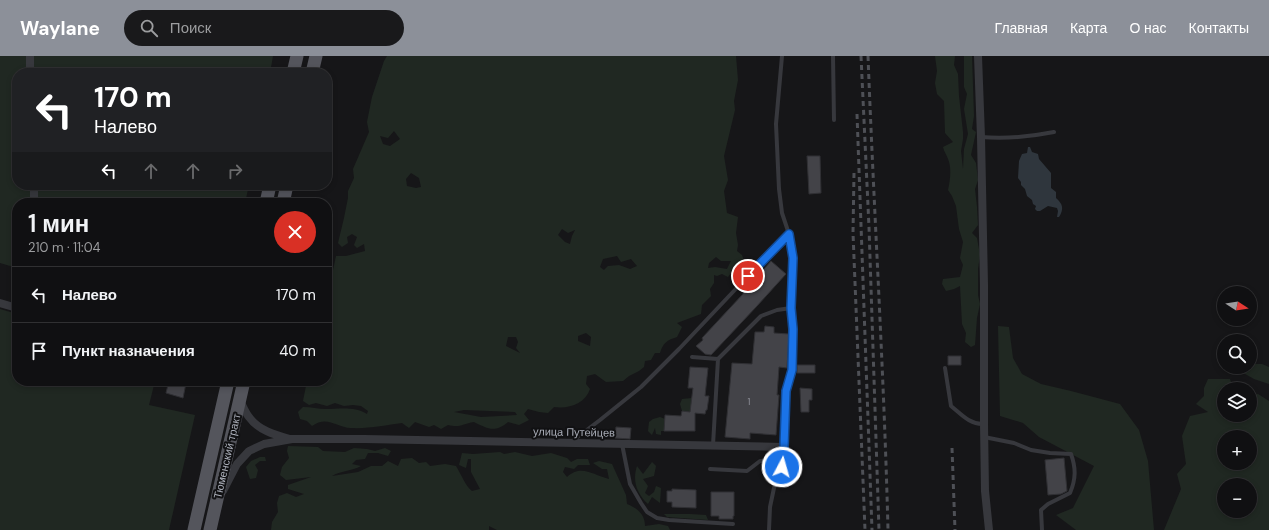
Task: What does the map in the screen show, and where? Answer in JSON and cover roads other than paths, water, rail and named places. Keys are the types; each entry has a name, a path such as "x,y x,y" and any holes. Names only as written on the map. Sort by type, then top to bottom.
{"main road":[{"path":"294,68 297,56"},
{"path":"313,68 316,56"},
{"name":"Тюменский тракт","path":"194,530 227,386"},
{"name":"Тюменский тракт","path":"210,530 243,386"}],"street":[{"path":"30,56 30,68"},
{"path":"978,56 984,285 985,491 989,530"},
{"path":"0,303 12,307"},
{"path":"240,400 249,417 259,427 292,440"},
{"name":"улица Путейцев","path":"292,440 364,439 784,447"},
{"path":"215,510 237,464 249,451 264,444 292,440"}],"lane":[{"path":"769,530 770,507 774,488 782,467 786,391 792,370 793,329 791,308 793,258 778,189 776,124 782,56"},
{"path":"832,56 834,120"},
{"path":"981,137 1027,137 1054,132"},
{"path":"569,443 641,387 789,234"},
{"path":"713,446 718,359 761,316 777,310 791,308"},
{"path":"692,357 718,359"},
{"path":"945,368 951,406 968,420 977,424 984,424"},
{"path":"984,437 1014,443 1031,450 1071,454 1075,466 1074,484 1070,493 1048,504 1041,510 1042,530"},
{"path":"622,444 630,484 647,512 657,518 669,520 733,524"},
{"path":"710,469 747,471 760,461 783,459"}],"railway":[{"path":"861,56 869,227 879,530"},
{"path":"868,56 888,530"},
{"path":"857,114 872,530"},
{"path":"854,173 853,233 865,530"},
{"path":"952,448 955,530"}]}
